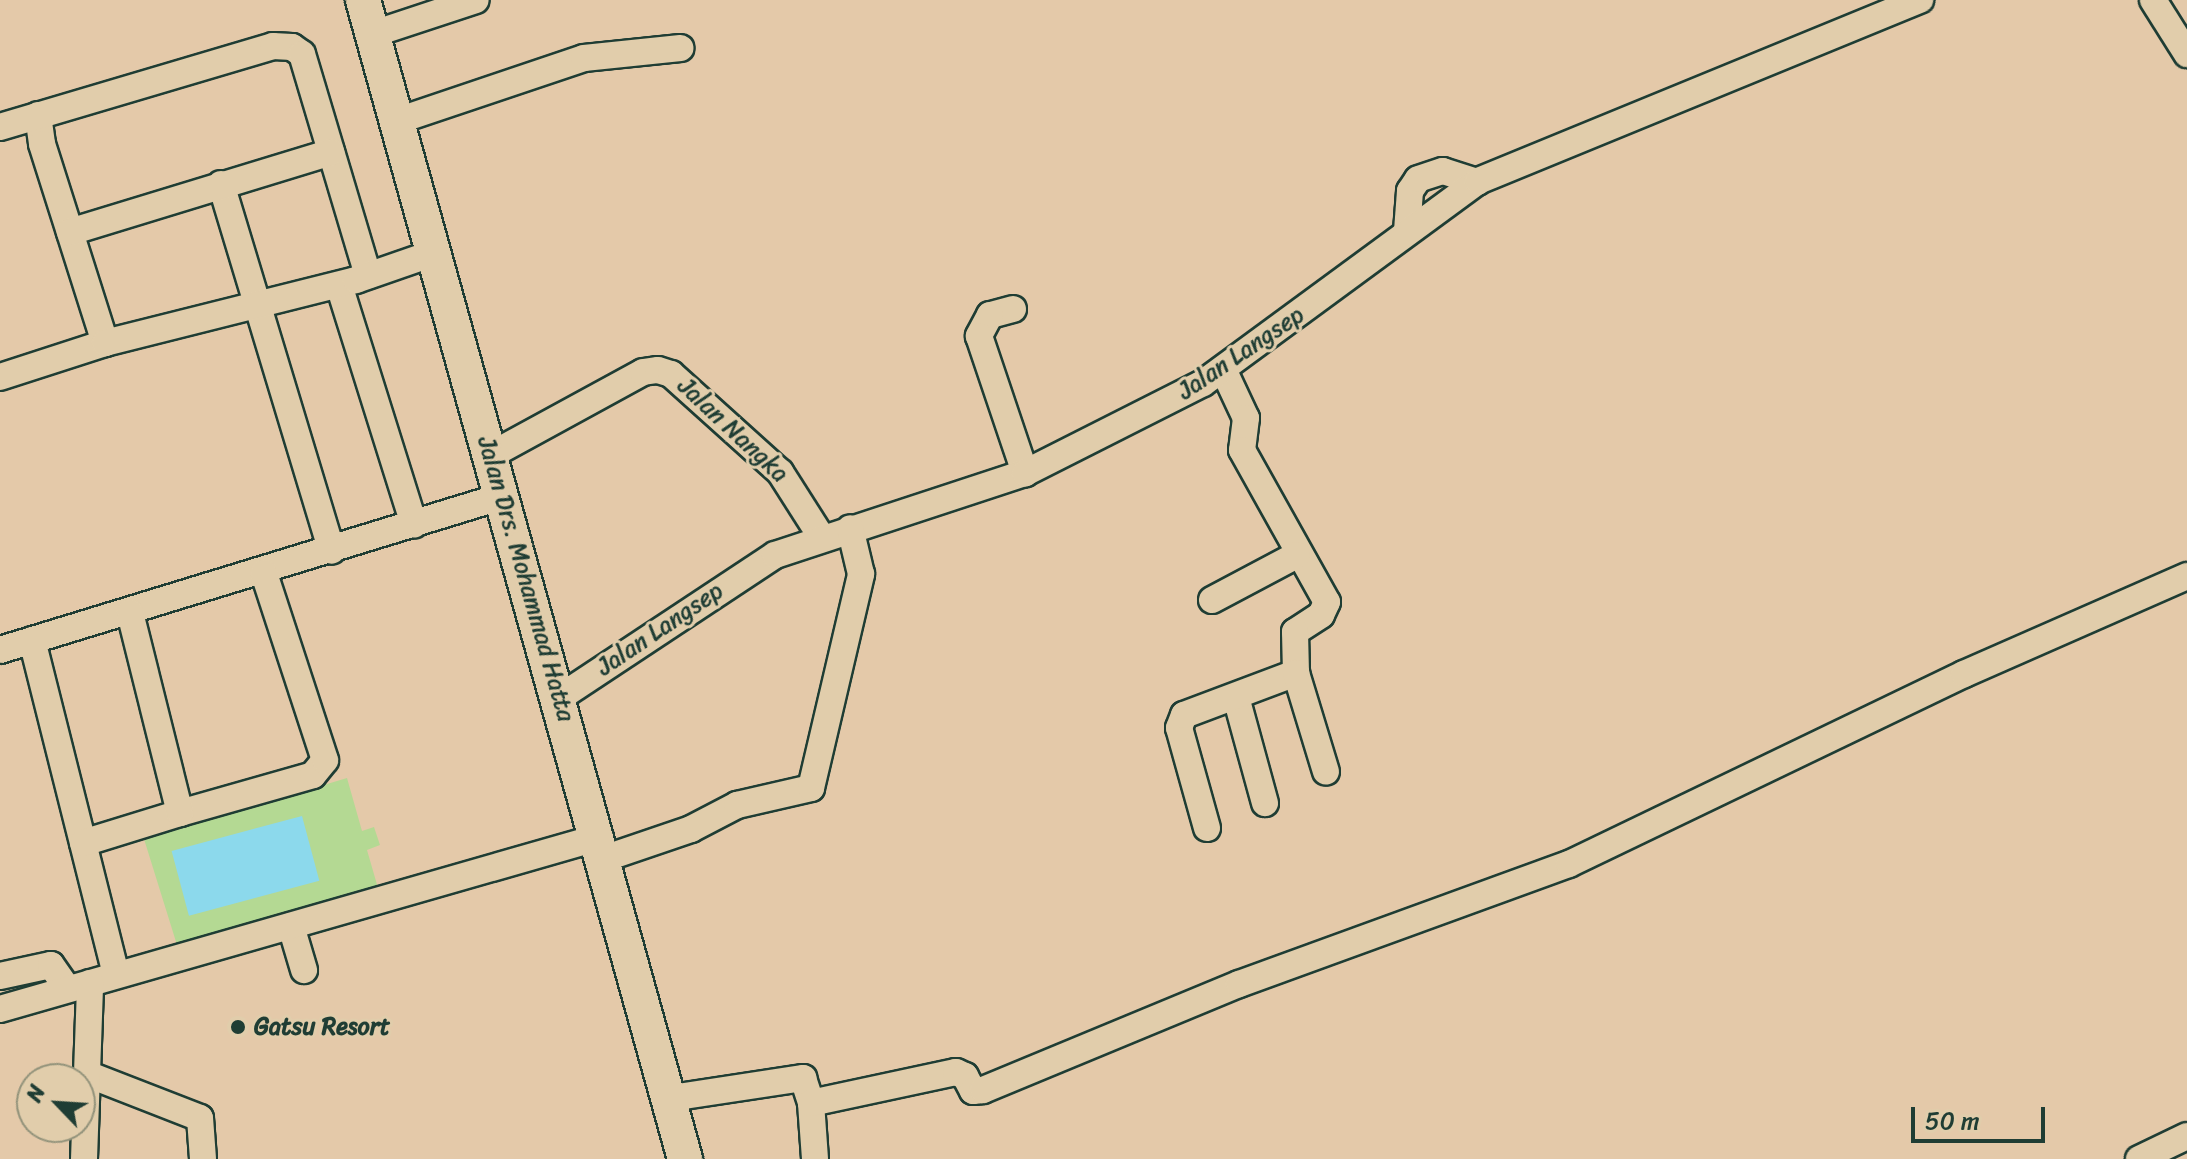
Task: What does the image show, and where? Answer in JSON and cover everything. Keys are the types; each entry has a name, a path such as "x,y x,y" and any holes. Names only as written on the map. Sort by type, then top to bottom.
{"main road":[{"name":"Jalan Drs. Mohammad Hatta","path":"363,0 603,848 685,1159"}],"street":[{"path":"373,34 476,0"},
{"name":"Jalan Langsep","path":"559,698 745,570 887,515 1025,473 1223,369 1477,182 1920,0"},
{"path":"2153,0 2187,54"},
{"path":"0,127 273,46 292,47 302,54 368,275"},
{"path":"397,121 584,58 680,48"},
{"path":"38,115 105,343"},
{"path":"70,232 331,152"},
{"path":"1407,231 1410,191 1418,179 1443,171 1477,182"},
{"path":"221,184 332,551"},
{"path":"0,377 105,343 339,285 434,253"},
{"path":"339,285 414,525"},
{"path":"1013,309 990,315 979,336 1025,473"},
{"path":"1223,369 1246,418 1242,450 1297,555 1327,602 1321,615 1295,632 1296,673 1326,772"},
{"name":"Jalan Nangka","path":"491,455 643,372 658,370 671,374 780,472 822,538"},
{"path":"0,650 264,573 503,496"},
{"path":"0,1009 291,926 691,829 737,805 811,788 861,574 850,528"},
{"path":"1212,600 1297,555"},
{"path":"83,843 313,775 325,760 264,573"},
{"path":"811,1103 956,1072 965,1076 973,1091 983,1090 1226,989 1569,864 1964,674 2187,576"},
{"path":"130,612 180,813"},
{"path":"32,640 116,975"},
{"path":"1207,828 1179,720 1296,673"},
{"path":"1236,697 1265,803"},
{"path":"291,926 304,970"},
{"path":"0,976 51,965 79,986 86,1063"},
{"path":"96,1078 200,1118 203,1159"},
{"path":"671,1098 803,1078 811,1103 815,1159"},
{"path":"2139,1159 2187,1136"}],"green space":[{"path":"347,778 362,831 374,827 380,845 367,850 380,895 177,945 144,839"}],"water":[{"path":"302,816 319,881 189,916 172,851"}],"place":[{"name":"Gatsu Resort","path":"238,1027"}]}
